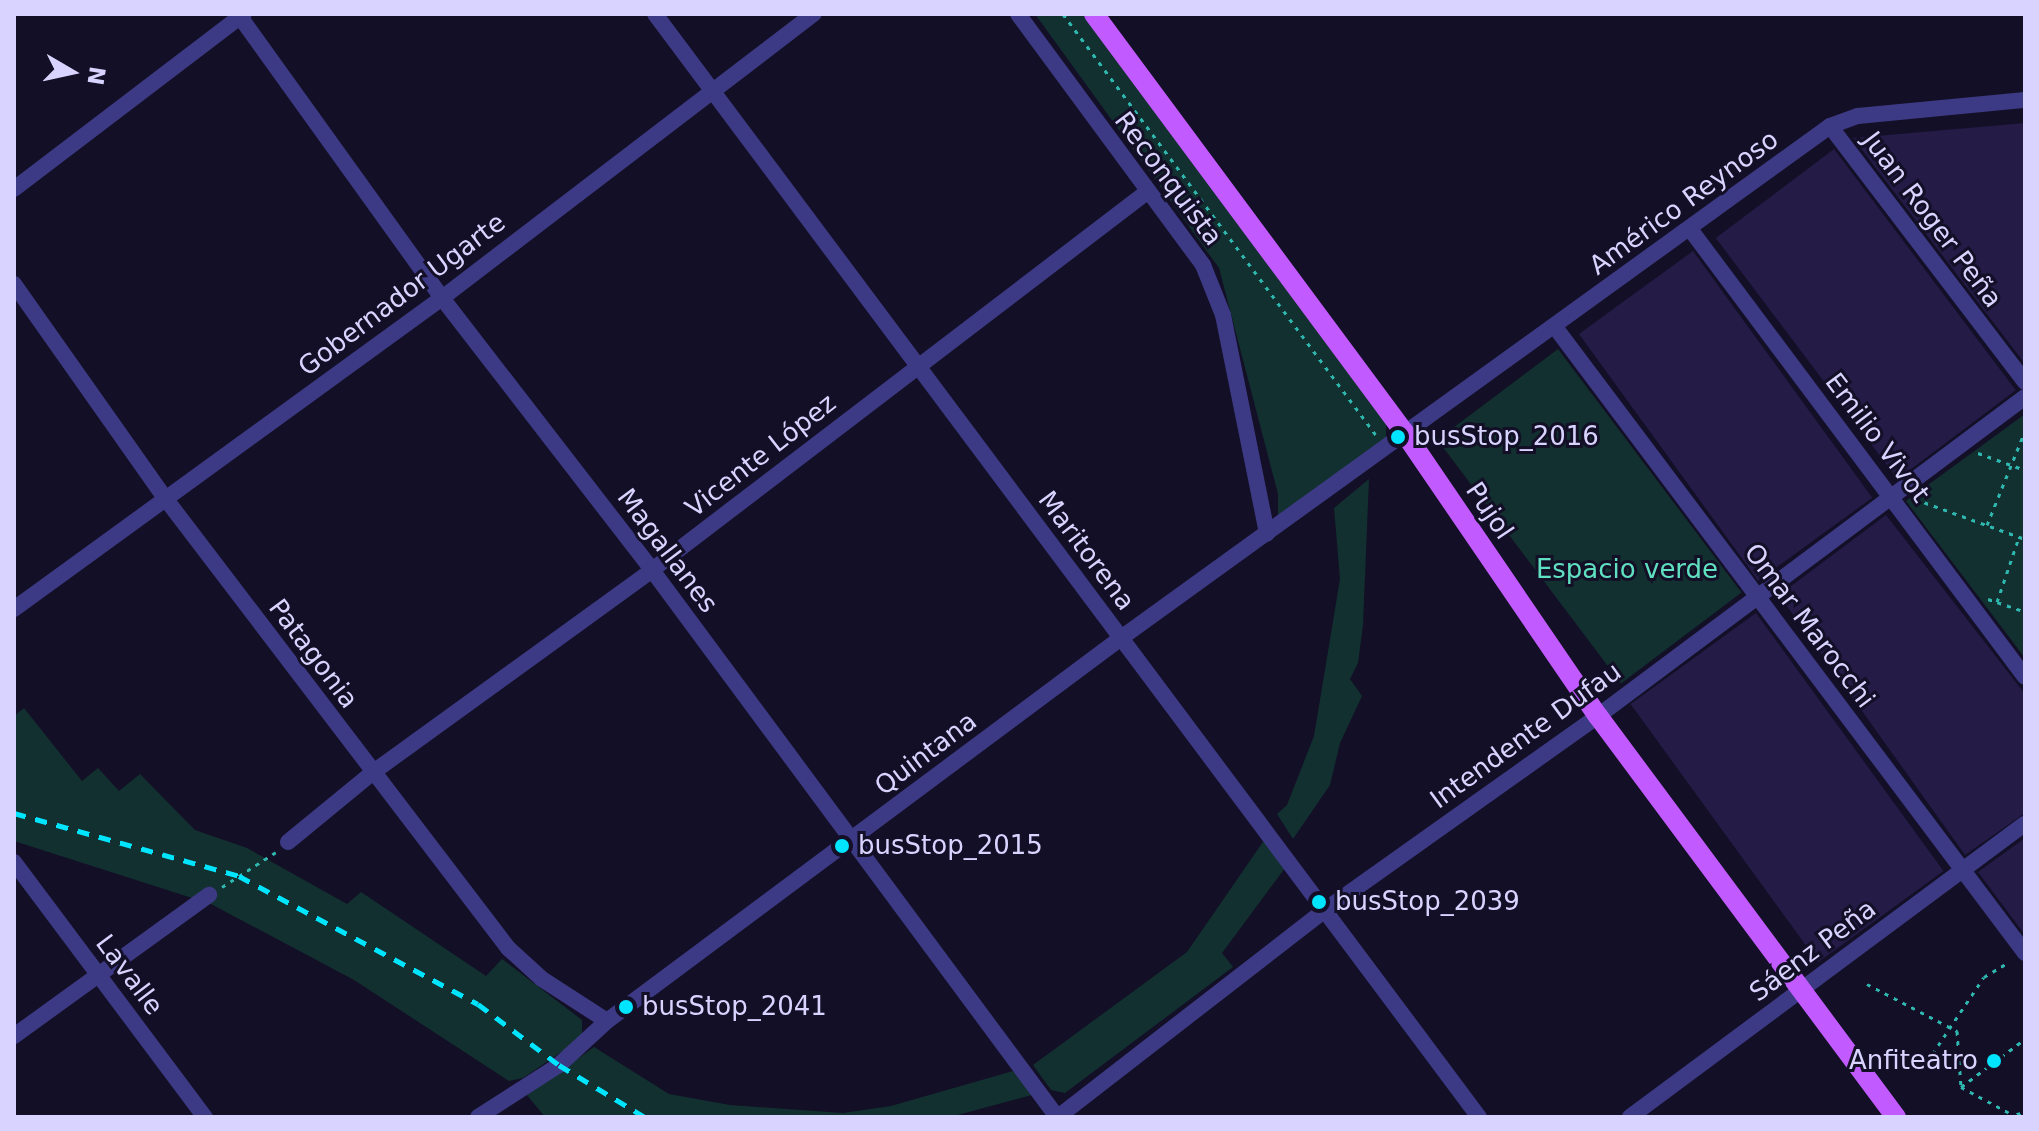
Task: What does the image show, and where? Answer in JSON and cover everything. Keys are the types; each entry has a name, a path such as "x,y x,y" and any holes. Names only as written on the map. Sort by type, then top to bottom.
{"main road":[{"name":"Pujol","path":"1094,14 1404,432 1598,716 1896,1117"}],"street":[{"name":"Maritorena","path":"655,14 1479,1117"},
{"name":"Gobernador Ugarte","path":"14,609 442,298 814,14"},
{"name":"Reconquista","path":"1018,14 1203,265 1223,315 1267,534"},
{"path":"14,189 241,15"},
{"name":"Magallanes","path":"241,15 442,298 652,570 1057,1117"},
{"name":"Américo Reynoso","path":"1404,432 1555,327 1830,126 1858,116 2025,100"},
{"name":"Juan Roger Peña","path":"1830,126 2025,382"},
{"name":"Vicente López","path":"288,842 372,773 652,570 1147,192"},
{"name":"Emilio Vivot","path":"1690,229 2025,677"},
{"name":"Patagonia","path":"14,284 165,498 508,948 542,979 607,1021"},
{"name":"Omar Marocchi","path":"1555,327 2025,953"},
{"name":"Intendente Dufau","path":"1057,1117 1325,910 1598,716 2025,397"},
{"name":"Quintana","path":"478,1117 559,1065 607,1021 1121,638 1404,432"},
{"name":"Sáenz Peña","path":"1630,1117 2025,824"},
{"name":"Lavalle","path":"14,862 205,1117"},
{"path":"14,1036 209,895"}],"path":[{"path":"1063,14 1384,447"},
{"path":"1987,525 2025,431"},
{"path":"1974,451 2025,470"},
{"path":"1911,498 2025,539"},
{"path":"1997,602 2019,537"},
{"path":"1977,595 2025,612"},
{"path":"209,895 288,842"},
{"path":"1927,1062 1984,977 2007,963"},
{"path":"1867,984 1957,1031 1961,1087"},
{"path":"1961,1087 2025,1039"},
{"path":"1961,1087 2017,1116"},
{"path":"2007,1117 2025,1112"}],"green space":[{"path":"1035,14 1083,14 1386,419 1386,438 1278,517 1278,494 1219,268"},
{"name":"Espacio verde","path":"1558,349 1742,593 1621,683 1437,440"},
{"path":"2025,414 2025,658 1906,501"},
{"path":"1369,479 1363,625 1358,663 1350,679 1362,696 1340,743 1330,785 1293,839 1277,814 1287,805 1314,736 1340,579 1334,508"},
{"path":"24,708 82,781 98,768 119,791 140,774 195,830 247,848 347,904 361,892 486,976 502,959 582,1020 582,1038 523,1078 509,1081 354,980 211,904 14,841 14,716"},
{"path":"1265,839 1285,868 1222,953 1233,967 1065,1093 1051,1090 1033,1065 1187,952"},
{"path":"594,1047 669,1094 730,1105 843,1113 891,1106 1013,1071 1032,1095 950,1117 545,1117 527,1095"}],"building":[{"path":"2025,123 2025,364 1853,138"},
{"path":"1834,149 2016,390 1898,479 1716,238"},
{"path":"1693,251 1872,498 1758,581 1579,334"},
{"path":"1886,515 2025,694 2025,813 1965,855 1779,595"},
{"path":"1756,613 1944,871 1818,962 1631,704"},
{"path":"2025,838 2025,935 1978,872"}],"railway":[{"path":"14,813 239,876 478,1004 559,1065 645,1117"}],"place":[{"name":"busStop_2016","path":"1398,437"},
{"name":"busStop_2015","path":"842,846"},
{"name":"busStop_2039","path":"1319,902"},
{"name":"busStop_2041","path":"626,1007"},
{"name":"Anfiteatro","path":"1994,1061"}]}
